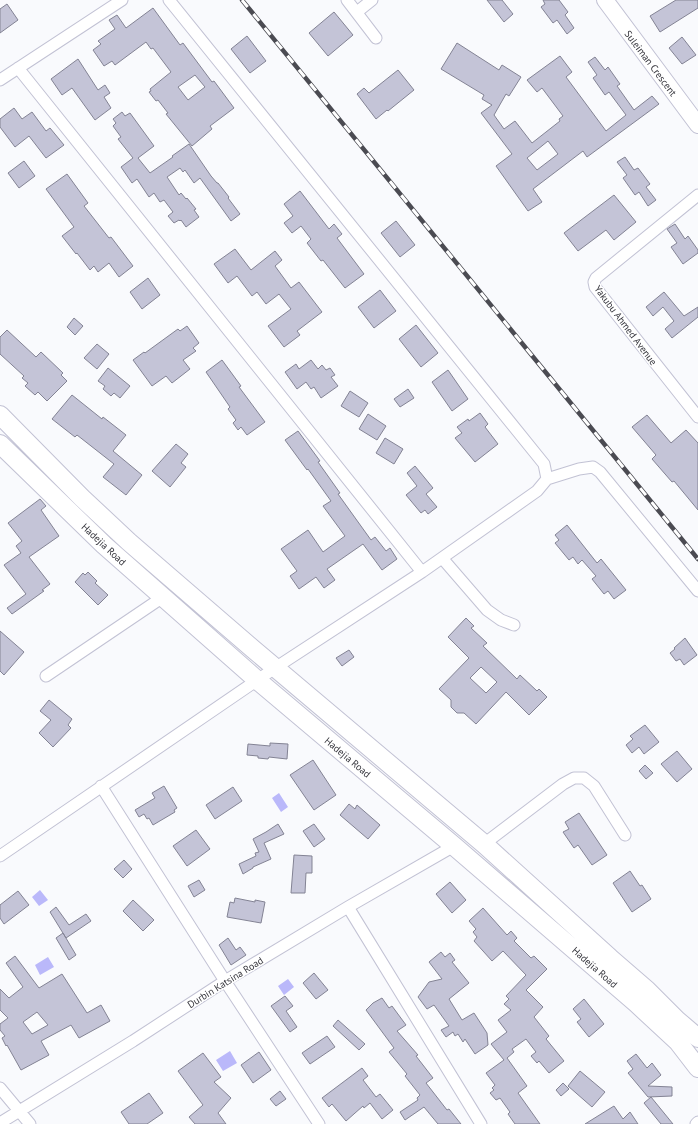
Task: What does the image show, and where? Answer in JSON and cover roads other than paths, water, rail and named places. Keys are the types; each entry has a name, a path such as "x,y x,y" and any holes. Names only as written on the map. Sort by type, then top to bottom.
{"main road":[{"name":"Hadejia Road","path":"0,415 129,542 204,608 484,844 647,990 698,1038"},
{"name":"Hadejia Road","path":"0,444 104,545 257,680 454,846 641,1008 678,1042 698,1068"}],"street":[{"path":"0,80 122,0"},
{"path":"169,0 544,464 547,479"},
{"path":"347,0 376,38"},
{"path":"357,12 372,0"},
{"name":"Suleiman Crescent","path":"605,0 698,126"},
{"path":"18,68 422,572"},
{"name":"Yakubu Ahmed Avenue","path":"698,195 596,278 594,282 595,287 698,418"},
{"path":"0,856 257,680 422,572 537,491 547,479 579,469 593,467 600,472 698,591"},
{"path":"442,558 487,610 501,620 514,625"},
{"path":"46,676 163,597"},
{"path":"484,844 563,784 574,778 584,778 594,786 625,835"},
{"path":"101,786 319,1124"},
{"name":"Durbin Katsina Road","path":"0,1123 133,1041 226,981 348,907 454,846"},
{"path":"348,907 481,1124"},
{"path":"0,1088 30,1124"}],"water":[{"path":"279,793 288,807 281,812 272,798"},
{"path":"40,890 48,900 39,906 32,897"},
{"path":"48,957 54,967 40,975 35,965"},
{"path":"288,979 294,987 284,995 278,986"},
{"path":"230,1051 237,1063 223,1071 216,1060"}],"railway":[{"path":"242,0 698,559"}]}
